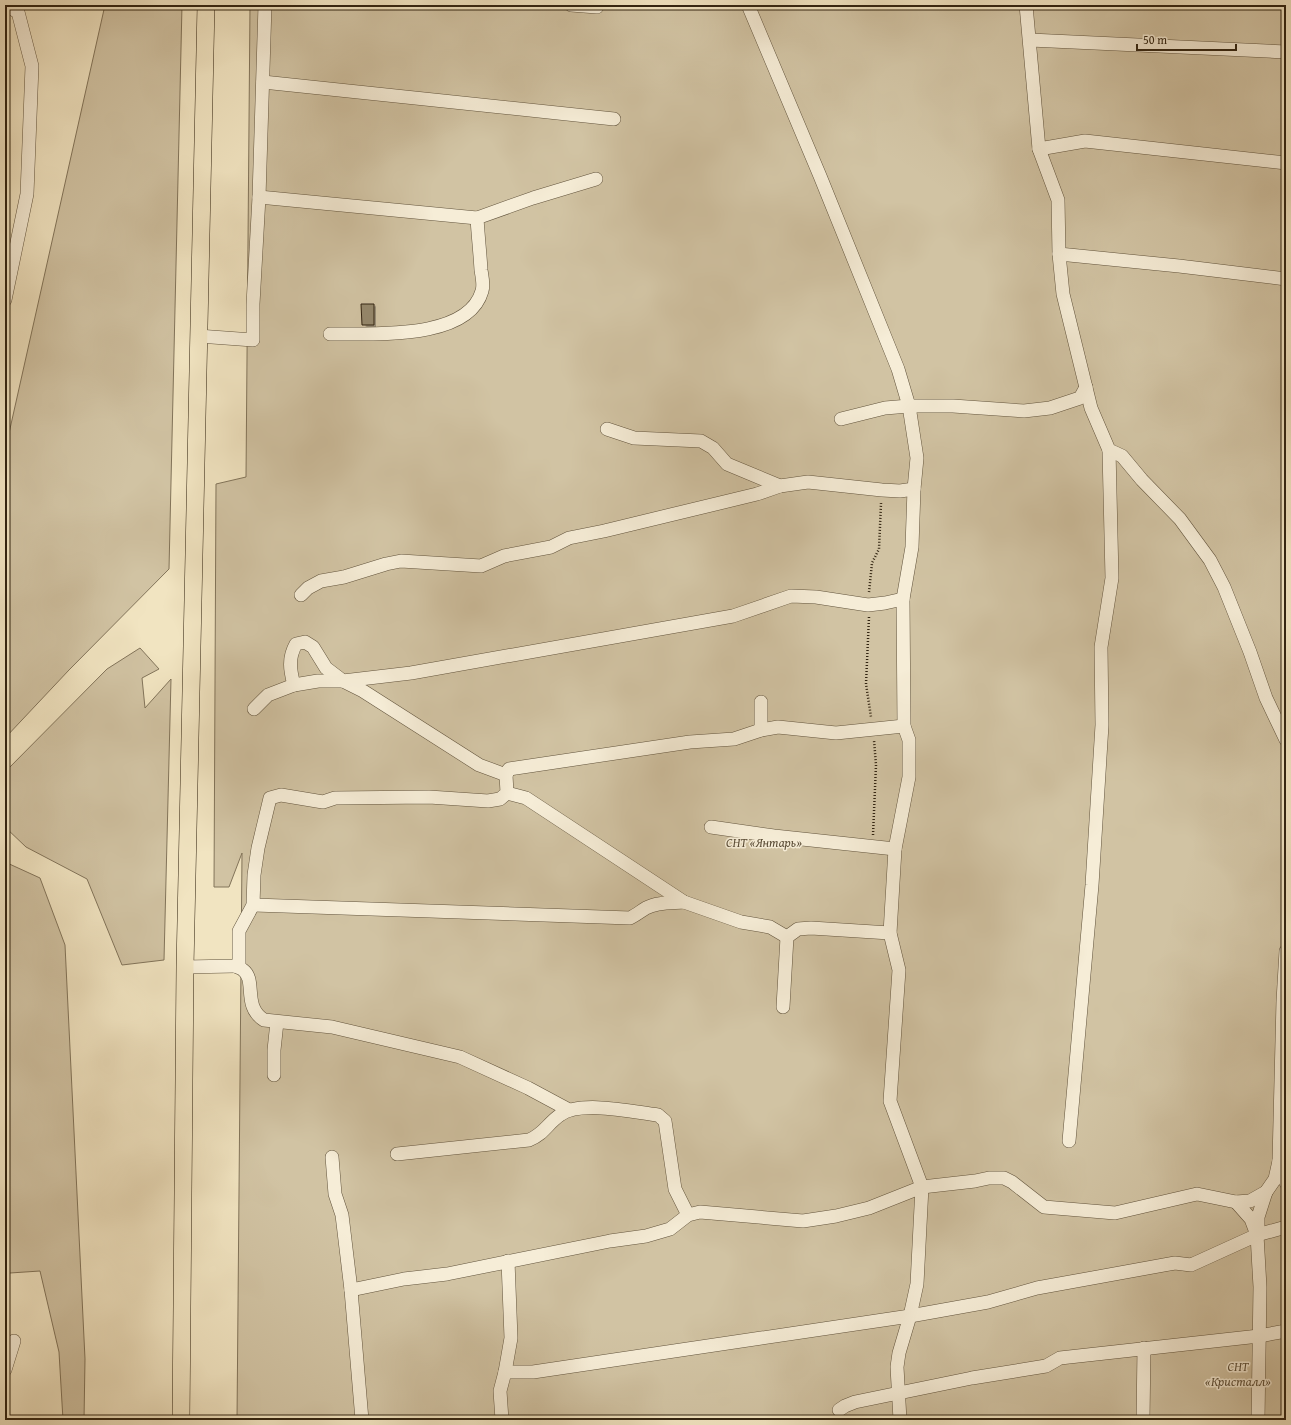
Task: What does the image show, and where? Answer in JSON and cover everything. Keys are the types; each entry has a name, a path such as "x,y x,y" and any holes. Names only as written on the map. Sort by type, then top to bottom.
{"main road":[{"path":"181,1420 185,967 206,5"}],"street":[{"path":"5,5 18,12 32,66 27,194 5,300"},
{"path":"198,336 253,340 253,304 259,197 265,5"},
{"path":"571,5 597,7"},
{"path":"748,5 820,176 898,369 909,406 917,458 914,489 912,548 903,599 904,726 908,740 909,777 895,849 890,933 899,970 890,1101 922,1186 916,1284 910,1316 899,1353 897,1367 900,1420"},
{"path":"1026,5 1039,149 1058,200 1059,254 1063,294 1091,408 1109,450 1112,578 1100,647 1102,725 1093,877 1069,1141"},
{"path":"1030,40 1286,52"},
{"path":"263,82 614,119"},
{"path":"1039,149 1085,141 1286,163"},
{"path":"259,197 477,218 533,198 596,179"},
{"path":"330,334 416,332 462,318 477,303 483,289 477,218"},
{"path":"1059,254 1179,266 1286,279"},
{"path":"841,419 885,408 909,406 953,406 1024,411 1050,408 1080,398 1086,387"},
{"path":"608,429 634,438 701,441 713,448 727,464 780,486"},
{"path":"1109,450 1122,456 1142,480 1180,520 1210,560 1224,587 1250,652 1266,698 1286,740"},
{"path":"300,595 308,588 321,581 344,577 401,561 481,566 504,556 551,547 569,538 757,494 780,486 808,482 882,490 900,491 914,489"},
{"path":"254,709 268,695 294,685 318,681 343,681 411,673 734,616 791,596 816,597 868,605 903,599"},
{"path":"294,685 290,672 291,652 296,644 305,642 313,647 326,668 343,681 362,690 479,765 506,775"},
{"path":"761,702 761,730"},
{"path":"508,793 506,775 509,769 690,742 734,739 761,730 778,727 836,733 904,726"},
{"path":"235,966 239,962 239,931 253,905 254,875 258,848 270,798 281,795 323,802 335,798 429,797 488,801 500,799 508,793"},
{"path":"508,793 526,798 684,902 741,922 770,927 787,937"},
{"path":"711,827 774,836 895,849"},
{"path":"253,905 630,918 639,914 647,907 684,902"},
{"path":"787,937 798,929 811,928 890,933"},
{"path":"783,1007 787,937"},
{"path":"1258,1420 1260,1287 1258,1217 1266,1192 1275,1179 1279,1161 1283,1001 1286,951"},
{"path":"185,967 235,966 244,971 248,979 251,1005 258,1017 264,1020 332,1027 460,1057 528,1088 569,1110"},
{"path":"274,1075 277,1022"},
{"path":"397,1154 529,1140 538,1136 560,1115 569,1110 597,1107 658,1115 665,1122 674,1189 688,1215"},
{"path":"332,1157 335,1194 342,1215 351,1290 362,1420"},
{"path":"1279,1161 1286,1183"},
{"path":"351,1290 404,1279 447,1274 610,1241 646,1236 670,1229 688,1215 700,1212 803,1221 836,1216 869,1208 922,1186 975,1181 989,1178 1004,1178 1012,1182 1044,1207 1115,1213 1197,1194 1236,1202 1250,1201 1266,1192"},
{"path":"1236,1202 1251,1219 1258,1235"},
{"path":"505,1372 533,1372 910,1316 988,1302 1037,1288 1075,1281 1175,1263 1190,1265 1258,1235 1286,1227"},
{"path":"502,1420 500,1391 511,1338 508,1261"},
{"path":"839,1410 855,1402 972,1378 1046,1366 1060,1358 1259,1336 1286,1331"},
{"path":"5,1370 14,1341"},
{"path":"1143,1420 1144,1348"}],"path":[{"path":"872,847 876,765 873,730 866,684 870,620 868,605 872,563 879,549 882,490"}],"green space":[{"path":"105,5 182,5 169,569 69,670 5,738 5,451"},
{"name":"СНТ «Янтарь»","path":"250,5 1286,5 1286,1420 237,1420 242,853 229,887 214,887 216,484 246,477"},
{"path":"140,648 159,669 142,678 145,708 171,679 164,960 122,965 87,879 26,847 5,827 5,772 107,669"},
{"path":"5,862 40,878 65,945 85,1359 84,1420 63,1420 59,1352 40,1271 5,1274"}],"building":[{"path":"361,304 374,304 374,325 362,325"}],"park label":[{"name":"СНТ «Кристалл»","path":"1238,1374"}]}
